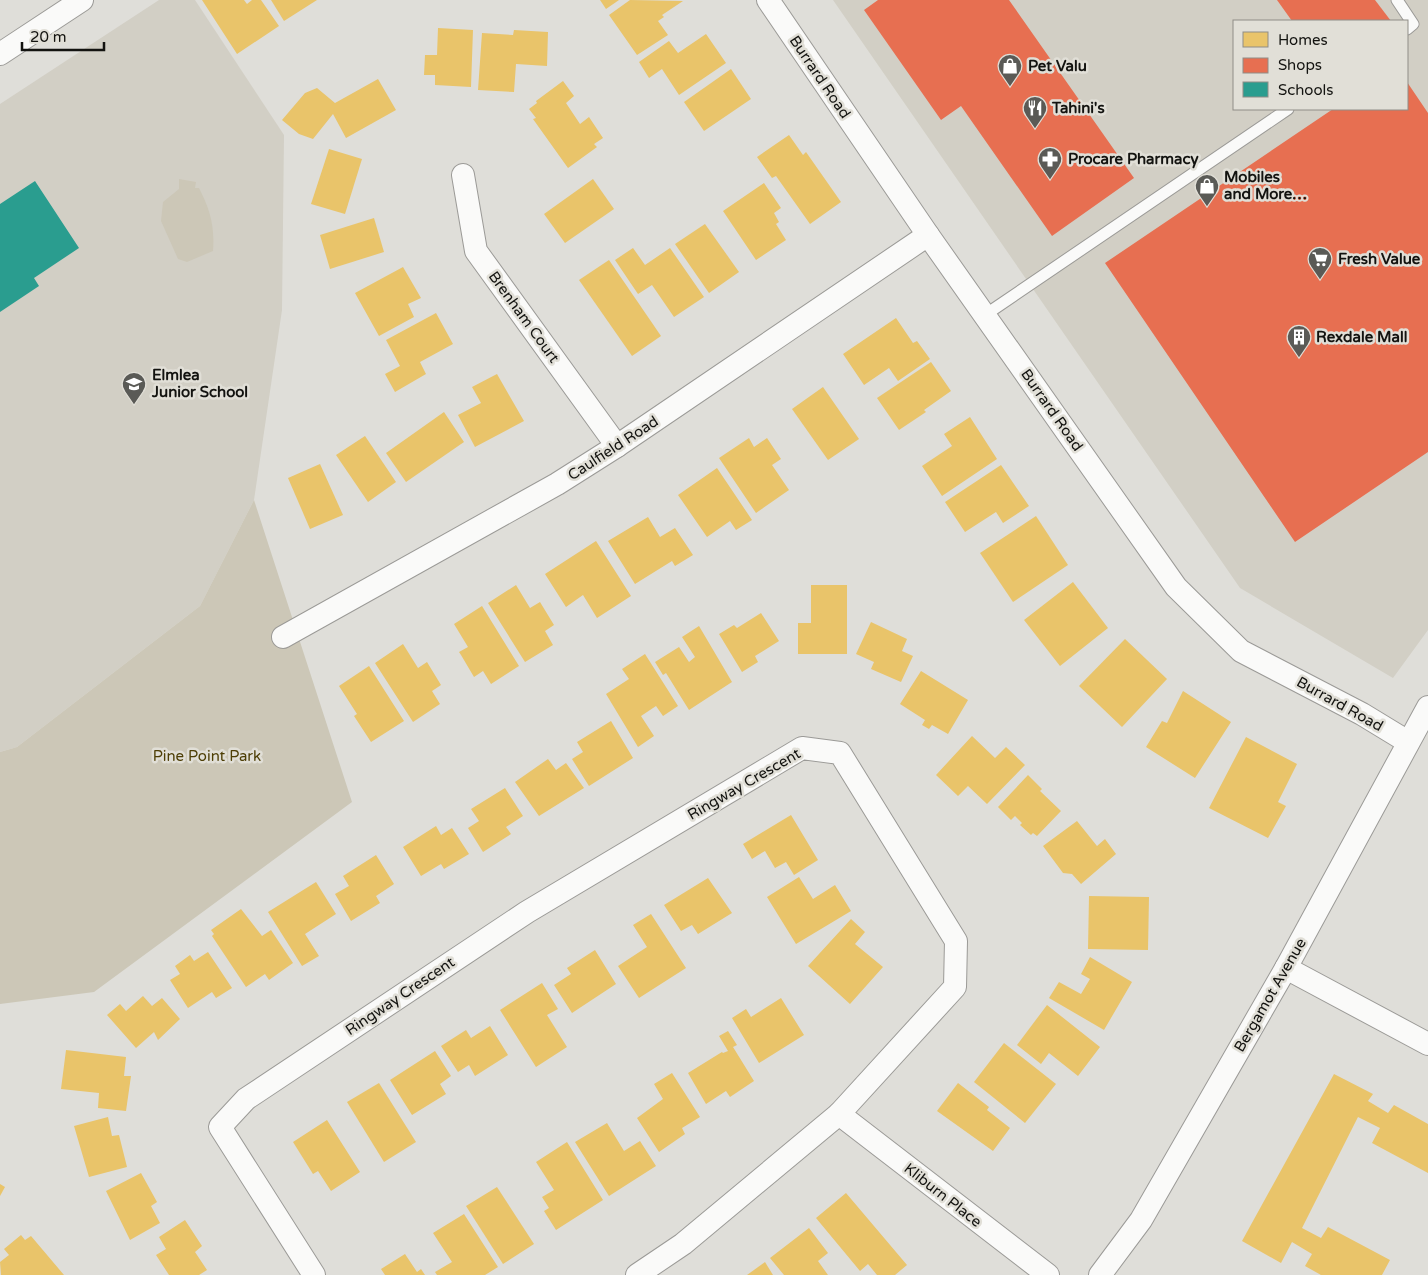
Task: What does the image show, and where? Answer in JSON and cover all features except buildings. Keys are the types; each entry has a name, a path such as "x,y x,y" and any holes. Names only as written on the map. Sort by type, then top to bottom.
{"street":[{"path":"0,54 82,0"},
{"name":"Burrard Road","path":"768,0 928,235 1176,587 1241,651 1362,714 1408,742"},
{"name":"Brenham Court","path":"463,175 476,251 618,446"},
{"name":"Caulfield Road","path":"283,636 557,484 618,446 928,235"},
{"name":"Bergamot Avenue","path":"1100,1275 1141,1220 1286,968 1428,708"},
{"name":"Ringway Crescent","path":"314,1275 220,1127 246,1099 527,912 802,748 840,752 956,941 955,987 839,1114 683,1244 637,1275"},
{"path":"1286,968 1428,1044"},
{"name":"Kliburn Place","path":"839,1114 1048,1275"}],"lane":[{"path":"1397,0 1413,24 1408,28"},
{"path":"985,315 1287,110"}],"shaded area":[{"name":"Elmlea Junior School","path":"159,0 195,0 284,135 282,310 254,500 200,606 17,747 0,752 0,104"},
{"path":"833,0 1428,0 1428,630 1393,678 1240,588"}],"green space":[{"path":"179,179 196,182 195,188 199,188 209,211 213,234 213,251 187,262 178,259 161,221 163,202 179,189"},
{"name":"Pine Point Park","path":"254,500 352,802 94,992 0,1004 0,752 17,747 200,606"}],"place":[{"name":"Pet Valu","path":"1010,87"},
{"name":"Tahini's","path":"1035,129"},
{"name":"Procare Pharmacy","path":"1050,180"},
{"name":"Mobiles and More…","path":"1207,207"},
{"name":"Fresh Value","path":"1320,280"},
{"name":"Rexdale Mall","path":"1299,358"},
{"name":"Elmlea Junior School","path":"134,405"}]}
